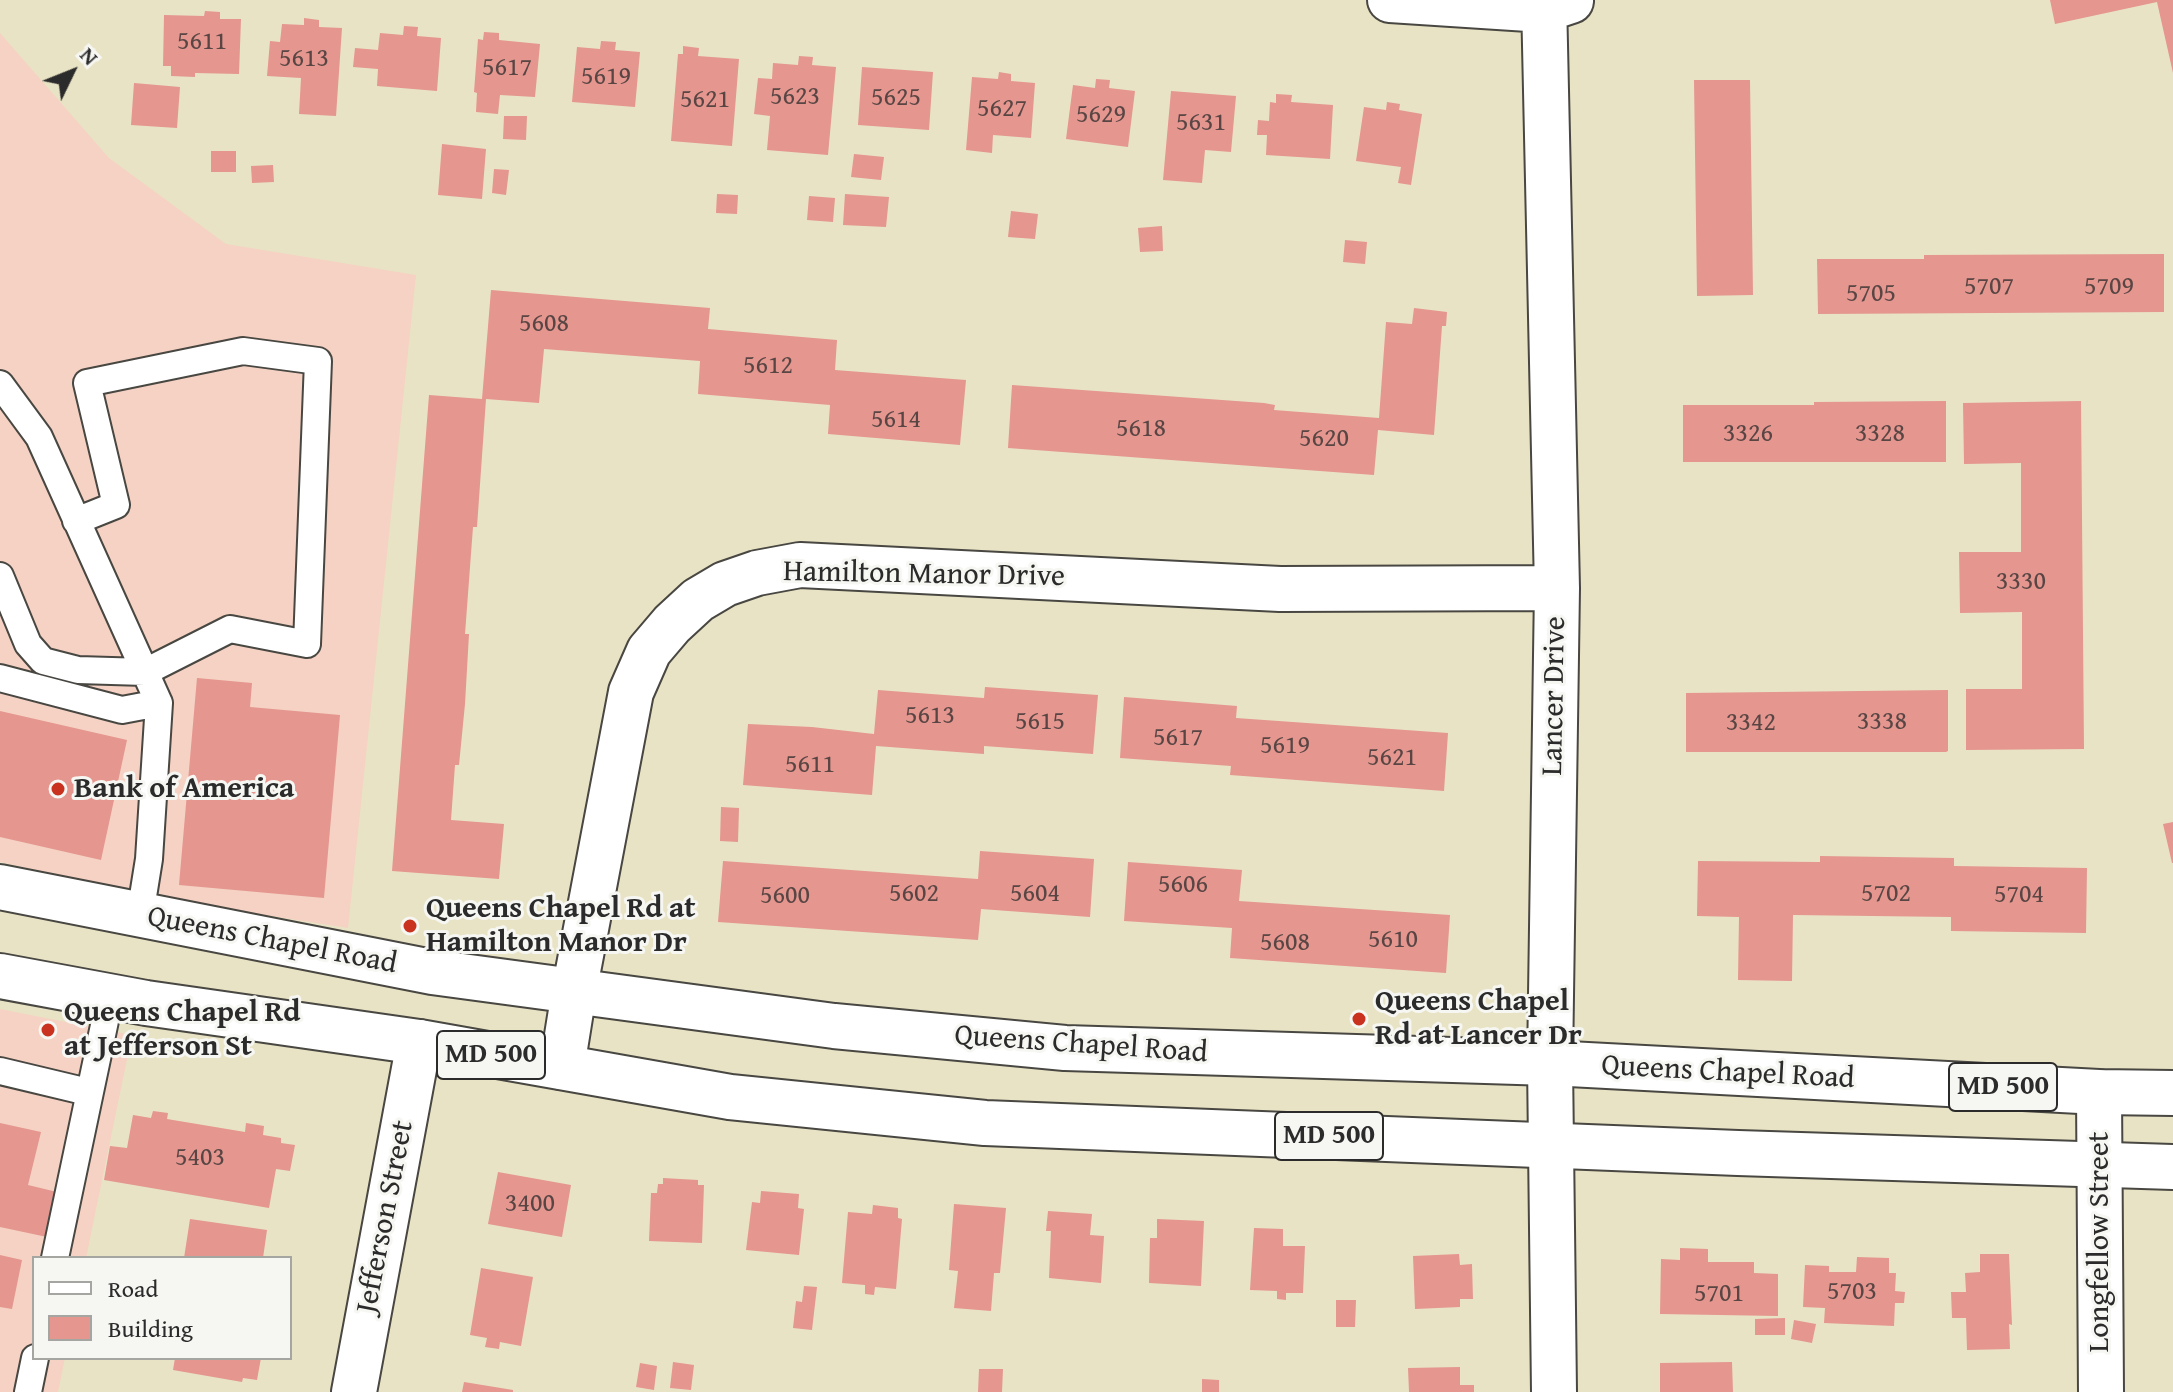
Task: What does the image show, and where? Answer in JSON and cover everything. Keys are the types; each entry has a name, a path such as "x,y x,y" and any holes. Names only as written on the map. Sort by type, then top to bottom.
{"main road":[{"path":"1390,0 1554,3"},
{"name":"Lancer Drive","path":"1554,3 1557,588 1550,1063 1554,1392"},
{"name":"Hamilton Manor Drive","path":"562,1067 631,692 649,651 672,624 698,600 725,584 757,573 800,565 1280,589 1557,588"},
{"name":"Queens Chapel Road","path":"0,887 432,972 834,1026 1065,1048 1550,1063 2099,1092 2173,1093"},
{"name":"MD 500","path":"0,976 110,997 419,1042 730,1097 985,1123 2173,1167"},
{"name":"Jefferson Street","path":"354,1392 419,1042"},
{"name":"Longfellow Street","path":"2099,1092 2101,1392"}],"lane":[{"path":"0,576 28,644 43,661 78,670 145,672 230,629 307,644 318,361 243,351 87,383 116,505 76,521"},
{"path":"0,384 39,437 159,703 149,859 140,915"},
{"path":"0,678 122,710 159,703"},
{"path":"55,1256 110,997"},
{"path":"0,1071 88,1092"},
{"path":"28,1392 35,1360"}],"shaded area":[{"path":"0,33 109,158 226,244 416,275 348,928 175,901 0,862"},
{"path":"0,1009 132,1035 86,1256 32,1256 32,1360 65,1360 58,1392 0,1392"}],"building":[{"path":"2050,0 2173,0 2173,73 2157,2 2055,24"},
{"path":"205,11 220,12 220,19 241,19 239,74 171,76 171,66 163,66 164,15 204,16"},
{"path":"304,18 319,20 319,27 342,28 336,116 299,114 301,78 267,76 270,41 280,42 282,24 304,25"},
{"path":"404,26 418,27 417,36 441,38 437,91 377,86 378,69 353,67 355,48 378,50 380,33 403,35"},
{"path":"484,32 499,33 499,40 540,44 535,97 500,95 498,114 476,112 477,93 474,92 478,39 483,40"},
{"path":"601,41 616,42 615,50 640,52 635,107 572,102 577,47 600,49"},
{"path":"683,46 699,48 698,56 739,59 732,146 671,141 678,54 683,54"},
{"path":"799,56 813,57 812,65 836,67 828,155 767,150 770,116 754,114 758,78 772,79 773,63 798,65"},
{"path":"862,67 933,72 929,130 858,125"},
{"path":"999,72 1011,74 1011,81 1035,83 1031,138 993,135 992,153 966,150 972,77 998,79"},
{"path":"1096,79 1110,80 1109,88 1135,91 1128,147 1066,139 1073,85 1095,88"},
{"path":"1694,80 1750,80 1753,295 1697,296"},
{"path":"134,83 180,87 177,128 131,125"},
{"path":"1171,91 1236,96 1231,152 1205,150 1202,183 1163,180"},
{"path":"1276,94 1292,95 1291,102 1333,105 1330,159 1266,155 1267,135 1257,135 1258,120 1269,121 1270,102 1276,103"},
{"path":"1387,102 1400,104 1399,110 1422,114 1411,185 1398,183 1401,167 1356,161 1364,107 1386,110"},
{"path":"504,116 527,116 526,140 503,139"},
{"path":"442,144 486,149 482,199 438,195"},
{"path":"211,151 236,151 236,172 211,172"},
{"path":"854,154 884,157 881,180 851,177"},
{"path":"273,165 274,182 252,183 251,166"},
{"path":"494,169 509,170 506,195 492,193"},
{"path":"717,194 738,195 737,214 716,213"},
{"path":"845,194 889,197 886,227 843,225"},
{"path":"809,196 835,198 833,222 807,220"},
{"path":"1011,211 1038,214 1035,239 1008,237"},
{"path":"1162,226 1163,251 1140,252 1138,228"},
{"path":"1345,240 1367,242 1365,264 1343,262"},
{"path":"2164,254 2164,312 1818,314 1817,259 1924,259 1924,255"},
{"path":"491,290 710,308 708,329 837,340 835,370 966,380 960,445 828,434 830,405 698,394 700,361 544,349 539,403 486,399 477,527 473,527 465,634 469,634 465,704 459,765 455,765 451,820 504,824 499,879 392,871 429,395 482,399"},
{"path":"1414,308 1447,312 1446,326 1442,326 1434,435 1378,430 1374,475 1008,448 1012,385 1264,403 1275,405 1274,410 1379,418 1386,322 1412,324"},
{"path":"1946,401 1946,462 1683,462 1683,405"},
{"path":"2081,401 2084,749 1966,750 1966,689 2022,689 2022,612 1960,613 1959,552 2021,552 2021,463 1964,464 1963,403"},
{"path":"197,678 252,683 250,707 340,715 324,898 179,885"},
{"path":"985,687 1098,695 1093,754 984,746 984,754 876,746 872,795 743,785 748,724 874,734 878,690 984,698"},
{"path":"1948,690 1946,752 1686,752 1686,693"},
{"path":"1124,697 1237,706 1236,718 1448,733 1444,791 1230,775 1231,766 1120,758"},
{"name":"Bank of America","path":"0,711 127,740 101,860 0,837"},
{"path":"721,807 739,808 738,842 720,841"},
{"path":"2173,822 2173,863 2172,863 2163,824"},
{"path":"980,851 1094,859 1090,917 981,909 978,940 718,922 723,861 978,879"},
{"path":"1820,856 1954,858 1954,866 2087,868 2086,933 1951,931 1951,917 1793,915 1792,981 1738,980 1739,917 1697,916 1698,861 1820,862"},
{"path":"1128,862 1242,870 1239,901 1450,915 1446,973 1230,958 1232,928 1124,921"},
{"path":"153,1111 168,1113 167,1119 245,1132 246,1123 264,1126 263,1135 281,1138 281,1143 295,1145 290,1171 276,1169 269,1208 104,1180 110,1146 127,1148 133,1115 151,1118"},
{"path":"0,1123 41,1132 28,1185 57,1192 47,1237 0,1227"},
{"path":"498,1172 571,1185 562,1237 488,1224"},
{"path":"663,1178 698,1180 698,1185 704,1185 702,1243 649,1241 651,1193 657,1193 658,1184 663,1184"},
{"path":"761,1191 799,1194 798,1208 804,1209 799,1255 746,1250 752,1202 760,1203"},
{"path":"954,1204 1006,1208 1000,1273 994,1273 991,1311 954,1308 958,1271 949,1270"},
{"path":"873,1205 898,1208 898,1218 902,1219 896,1289 875,1287 874,1295 865,1294 865,1285 842,1283 848,1212 872,1214"},
{"path":"1048,1211 1092,1214 1090,1235 1104,1236 1101,1283 1049,1278 1051,1231 1046,1231"},
{"path":"190,1219 267,1230 263,1256 184,1256"},
{"path":"1157,1219 1204,1221 1201,1286 1149,1283 1150,1238 1157,1238"},
{"path":"1254,1228 1283,1229 1283,1246 1305,1246 1303,1293 1286,1293 1286,1300 1277,1299 1277,1291 1250,1290"},
{"path":"1680,1248 1708,1249 1708,1262 1754,1262 1754,1273 1778,1274 1778,1316 1660,1314 1661,1259 1680,1260"},
{"path":"1459,1254 1460,1265 1472,1264 1473,1299 1460,1299 1460,1307 1415,1309 1413,1256"},
{"path":"1980,1254 2009,1254 2010,1349 1967,1350 1966,1318 1952,1318 1951,1292 1966,1292 1965,1273 1980,1272"},
{"path":"0,1255 22,1260 12,1309 0,1307"},
{"path":"1857,1257 1889,1258 1889,1273 1896,1273 1895,1291 1905,1292 1904,1303 1895,1303 1894,1326 1824,1323 1825,1308 1803,1307 1805,1265 1829,1266 1829,1272 1856,1272"},
{"path":"481,1268 533,1277 521,1346 500,1342 499,1349 485,1347 487,1338 470,1335"},
{"path":"804,1286 817,1287 812,1330 793,1328 796,1301 802,1302"},
{"path":"1336,1300 1356,1300 1355,1327 1336,1327"},
{"path":"1785,1318 1785,1335 1755,1335 1755,1319"},
{"path":"1794,1320 1816,1324 1812,1343 1791,1339"},
{"path":"175,1360 261,1360 257,1380 243,1378 242,1382 173,1370"},
{"path":"673,1362 694,1365 691,1390 670,1388"},
{"path":"1732,1362 1733,1392 1660,1392 1660,1363"},
{"path":"640,1363 657,1366 654,1390 636,1387"},
{"path":"1460,1367 1460,1385 1474,1385 1474,1392 1409,1392 1408,1368"},
{"path":"979,1369 1003,1369 1002,1392 978,1392"},
{"path":"1202,1379 1219,1380 1219,1392 1202,1392"},
{"path":"464,1382 513,1390 513,1392 462,1392"}],"place":[{"name":"Bank of America","path":"58,789"},
{"name":"Queens Chapel Rd at Hamilton Manor Dr","path":"410,926"},
{"name":"Queens Chapel Rd at Lancer Dr","path":"1359,1019"},
{"name":"Queens Chapel Rd at Jefferson St","path":"48,1030"}]}
